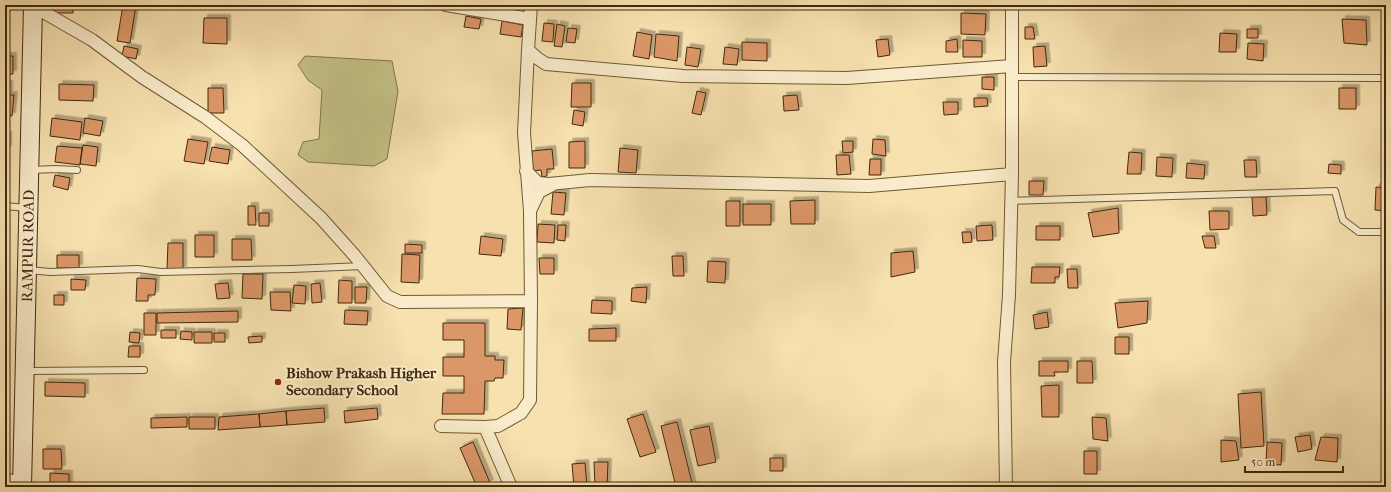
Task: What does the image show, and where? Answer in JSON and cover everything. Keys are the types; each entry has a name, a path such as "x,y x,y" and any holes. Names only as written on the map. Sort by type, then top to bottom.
{"main road":[{"name":"RAMPUR ROAD","path":"22,485 33,6"}],"street":[{"path":"446,5 530,19"},
{"path":"441,426 498,426 521,413 530,400 530,211 524,133 532,5"},
{"path":"1006,487 1004,362 1009,295 1012,174 1012,5"},
{"path":"33,6 92,40 142,77 205,116 242,145 321,218 387,296 400,302 531,301"},
{"path":"528,50 546,64 683,76 847,78 1012,72"},
{"path":"526,171 538,183 590,180 869,186 1012,174"},
{"path":"530,211 539,192 555,183"},
{"path":"485,427 511,487"},
{"path":"5,480 22,485"}],"lane":[{"path":"1012,72 1386,78"},
{"path":"29,170 77,170"},
{"path":"1011,201 1335,191 1343,220 1359,232 1386,232"},
{"path":"5,206 29,208"},
{"path":"27,270 50,272 138,269 161,272 363,266"},
{"path":"25,371 144,370"}],"shaded area":[{"path":"305,56 392,61 398,91 387,159 374,166 308,162 298,155 303,142 319,139 322,90 308,80 298,65"}],"building":[{"path":"54,5 73,5 73,13 54,13"},
{"path":"123,5 136,5 130,43 117,41"},
{"path":"961,13 986,14 985,35 961,34"},
{"path":"466,16 481,19 479,29 464,27"},
{"path":"204,18 227,18 227,44 203,43"},
{"path":"1342,19 1366,20 1367,45 1344,43"},
{"path":"502,21 523,25 521,37 500,34"},
{"path":"544,23 554,24 553,42 542,41"},
{"path":"557,24 565,26 562,47 554,46"},
{"path":"1025,27 1033,27 1035,39 1025,39"},
{"path":"568,28 577,29 575,43 566,42"},
{"path":"1247,29 1258,29 1258,38 1247,38"},
{"path":"637,32 652,35 649,59 633,56"},
{"path":"1220,33 1237,34 1236,52 1219,52"},
{"path":"656,34 679,36 677,61 654,57"},
{"path":"888,39 890,55 878,57 876,40"},
{"path":"957,39 958,52 946,52 946,41"},
{"path":"963,40 982,41 982,57 963,57"},
{"path":"742,42 767,43 767,61 742,60"},
{"path":"1248,43 1264,44 1263,61 1247,59"},
{"path":"124,46 138,49 136,59 122,56"},
{"path":"1045,46 1047,66 1034,67 1033,47"},
{"path":"687,47 701,49 698,67 685,65"},
{"path":"725,47 739,49 737,65 723,64"},
{"path":"5,56 13,56 13,74 5,74"},
{"path":"982,77 994,77 994,90 982,89"},
{"path":"572,83 591,83 591,107 571,107"},
{"path":"5,84 9,84 9,95 14,95 12,116 5,116"},
{"path":"59,84 94,85 93,101 59,100"},
{"path":"208,88 223,88 224,113 208,113"},
{"path":"1339,88 1356,88 1356,109 1339,109"},
{"path":"697,91 706,93 701,115 692,113"},
{"path":"797,95 799,110 784,111 783,96"},
{"path":"974,98 987,98 988,106 974,107"},
{"path":"943,102 958,102 958,114 944,115"},
{"path":"574,110 585,112 583,126 572,124"},
{"path":"52,118 82,122 80,140 50,136"},
{"path":"85,118 103,121 100,136 83,133"},
{"path":"5,135 8,135 8,149 5,149"},
{"path":"188,139 208,142 204,164 184,161"},
{"path":"873,139 885,140 886,156 872,154"},
{"path":"585,141 585,168 569,168 569,142"},
{"path":"842,141 853,141 853,152 843,153"},
{"path":"83,145 98,147 96,166 80,164"},
{"path":"57,146 82,148 80,165 55,162"},
{"path":"212,147 230,150 228,164 209,161"},
{"path":"620,148 638,150 636,173 618,172"},
{"path":"552,149 554,169 547,169 547,176 542,177 541,170 533,171 532,151"},
{"path":"1129,152 1142,153 1141,174 1127,174"},
{"path":"836,155 849,155 851,174 837,175"},
{"path":"1157,157 1173,158 1172,177 1156,176"},
{"path":"870,159 881,159 881,175 869,175"},
{"path":"1244,160 1256,160 1257,177 1245,177"},
{"path":"1187,163 1205,165 1204,179 1186,178"},
{"path":"1329,164 1341,165 1341,174 1328,173"},
{"path":"55,175 70,178 68,190 53,186"},
{"path":"1029,181 1044,181 1043,195 1029,195"},
{"path":"1376,187 1386,188 1386,211 1375,210"},
{"path":"553,192 566,193 564,215 551,214"},
{"path":"1252,197 1266,197 1267,215 1253,216"},
{"path":"815,200 815,224 791,224 790,201"},
{"path":"726,201 740,201 740,226 726,226"},
{"path":"743,204 771,204 771,225 743,225"},
{"path":"248,206 255,206 256,225 248,225"},
{"path":"1118,208 1119,233 1093,237 1088,213"},
{"path":"1209,211 1229,211 1229,229 1210,230"},
{"path":"259,213 269,213 269,226 259,226"},
{"path":"538,224 555,225 554,243 537,242"},
{"path":"558,225 566,225 565,241 557,240"},
{"path":"992,225 993,240 977,241 976,226"},
{"path":"1036,226 1060,226 1060,240 1036,240"},
{"path":"962,232 971,232 972,242 963,243"},
{"path":"195,235 214,235 214,257 195,257"},
{"path":"481,236 503,239 501,256 479,254"},
{"path":"1202,236 1214,236 1216,248 1205,248"},
{"path":"232,239 251,239 252,260 232,260"},
{"path":"168,243 183,243 183,270 167,269"},
{"path":"405,244 422,245 422,253 405,253"},
{"path":"913,251 915,272 891,277 891,253"},
{"path":"402,254 420,255 419,283 401,282"},
{"path":"57,255 79,255 79,268 57,268"},
{"path":"672,256 683,256 684,276 673,276"},
{"path":"539,258 554,258 554,274 540,274"},
{"path":"708,261 726,262 725,283 707,282"},
{"path":"1032,267 1060,267 1059,277 1055,277 1055,283 1031,283"},
{"path":"1067,269 1077,269 1078,288 1068,288"},
{"path":"243,274 263,274 262,299 242,298"},
{"path":"137,278 156,279 155,295 148,295 148,301 136,301"},
{"path":"71,279 86,280 85,290 71,290"},
{"path":"339,280 352,281 352,303 338,303"},
{"path":"228,283 230,298 217,299 215,284"},
{"path":"320,283 322,302 312,303 311,284"},
{"path":"294,285 306,286 305,304 292,303"},
{"path":"355,287 367,287 366,303 355,303"},
{"path":"647,287 646,303 631,301 632,288"},
{"path":"270,292 290,292 291,311 271,310"},
{"path":"54,295 64,295 64,305 54,305"},
{"path":"592,300 612,301 612,314 591,313"},
{"path":"1148,301 1147,323 1118,328 1115,303"},
{"path":"523,308 521,330 507,329 508,309"},
{"path":"345,310 368,311 367,325 344,324"},
{"path":"238,311 238,322 157,323 157,313"},
{"path":"1047,312 1049,327 1035,329 1033,315"},
{"path":"144,313 156,313 156,335 144,335"},
{"path":"443,323 485,323 485,356 495,356 495,360 504,360 503,378 495,378 494,381 485,381 484,414 442,414 443,393 464,393 464,376 443,376 443,357 464,357 464,340 443,340"},
{"path":"616,328 616,341 589,341 589,329"},
{"path":"161,330 176,330 176,338 161,338"},
{"path":"181,331 192,332 192,340 180,339"},
{"path":"130,332 140,333 139,343 129,342"},
{"path":"194,332 212,332 212,343 194,343"},
{"path":"214,333 225,333 225,342 214,342"},
{"path":"262,336 262,342 249,343 248,337"},
{"path":"1115,337 1129,337 1129,354 1115,354"},
{"path":"129,346 140,346 140,357 128,357"},
{"path":"1039,361 1068,361 1068,372 1054,372 1055,376 1039,376"},
{"path":"1077,361 1092,361 1093,383 1077,383"},
{"path":"45,382 85,383 85,397 45,396"},
{"path":"1059,385 1059,417 1042,417 1041,386"},
{"path":"1261,392 1264,446 1241,448 1238,394"},
{"path":"324,408 325,422 287,425 286,411"},
{"path":"377,408 378,419 345,423 344,411"},
{"path":"286,411 287,425 260,427 259,414"},
{"path":"259,414 260,427 218,430 219,417"},
{"path":"643,414 656,452 640,457 627,419"},
{"path":"187,417 187,427 151,428 151,418"},
{"path":"189,417 215,417 215,429 189,429"},
{"path":"1092,417 1106,418 1108,441 1093,439"},
{"path":"677,422 693,487 676,487 661,426"},
{"path":"709,426 716,462 698,466 690,430"},
{"path":"1310,435 1312,449 1298,452 1295,437"},
{"path":"1321,437 1338,438 1337,462 1315,460"},
{"path":"1221,440 1236,441 1239,460 1221,462"},
{"path":"473,442 490,483 481,487 477,487 460,448"},
{"path":"1267,442 1282,443 1281,465 1266,464"},
{"path":"43,449 61,449 62,469 43,469"},
{"path":"1084,451 1097,451 1097,474 1084,474"},
{"path":"770,458 783,458 783,471 770,471"},
{"path":"594,462 608,462 607,487 595,487"},
{"path":"585,463 587,487 574,487 572,464"},
{"path":"50,473 69,474 69,487 50,487"}],"place":[{"name":"Bishow Prakash Higher Secondary School","path":"278,382"}]}
